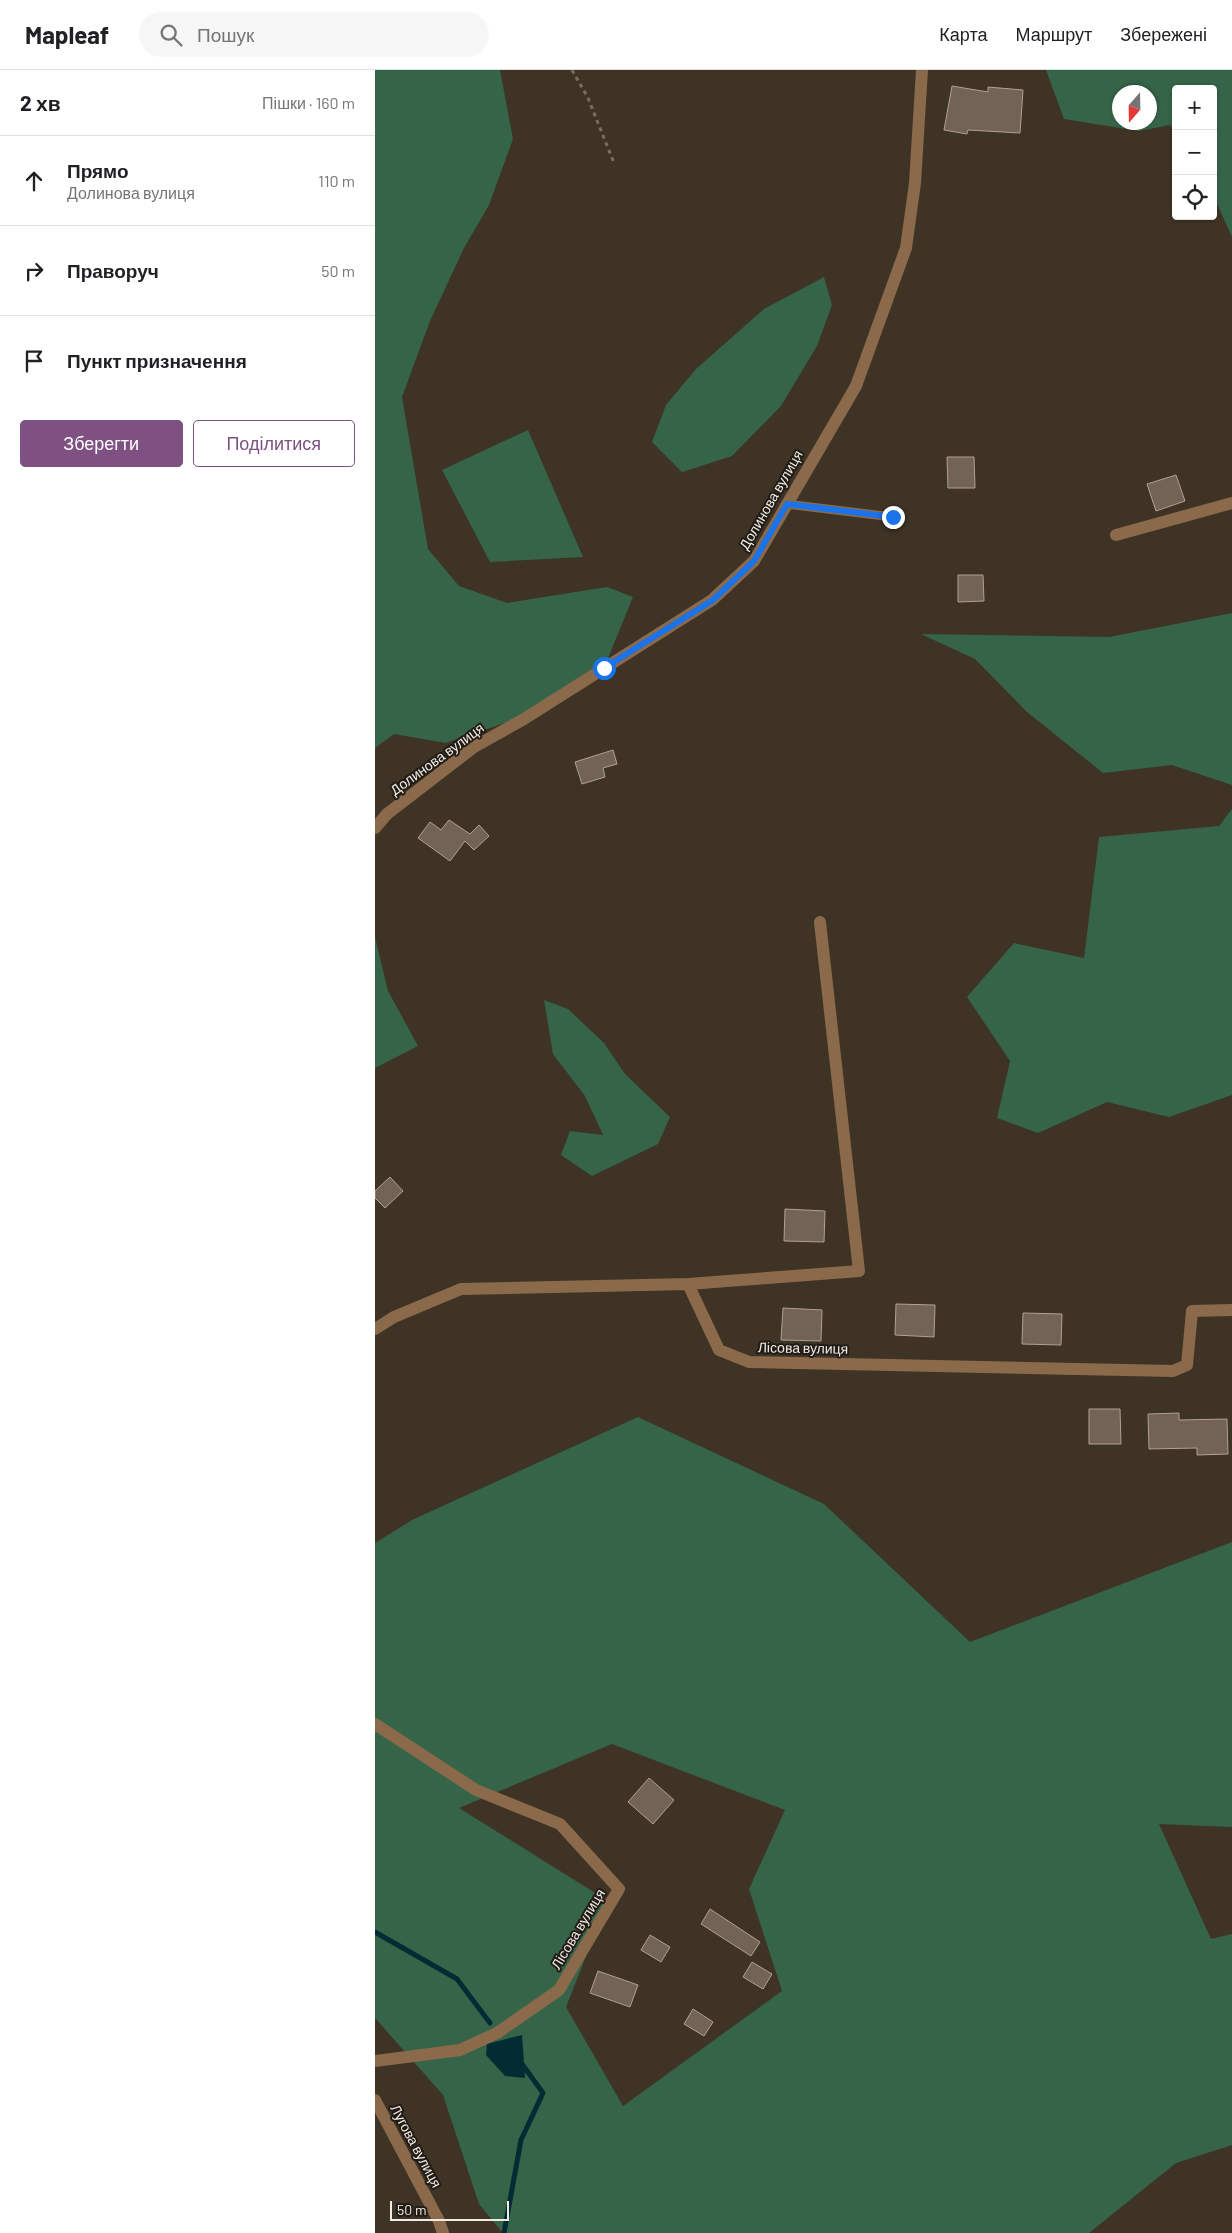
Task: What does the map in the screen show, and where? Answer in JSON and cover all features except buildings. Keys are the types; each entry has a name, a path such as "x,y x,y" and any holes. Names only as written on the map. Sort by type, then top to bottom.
{"street":[{"name":"Долинова вулиця","path":"375,828 387,814 474,747 524,719 713,600 754,561 856,386 906,248 915,183 922,70"},
{"path":"1115,535 1232,503"},
{"path":"375,1329 394,1317 461,1289 688,1284 859,1271 820,922"},
{"name":"Лісова вулиця","path":"688,1284 719,1350 749,1362 1173,1371 1187,1365 1192,1311 1232,1310"},
{"name":"Лісова вулиця","path":"375,1724 476,1790 559,1824 619,1889 559,1990 497,2033 460,2050 375,2061"},
{"name":"Лугова вулиця","path":"375,2100 439,2221 443,2233"}],"lane":[{"path":"787,504 893,517"}],"path":[{"path":"572,70 588,98 614,164"}],"green space":[{"path":"375,70 500,70 513,139 489,205 464,248 430,321 402,397 428,549 459,586 507,603 607,587 633,597 604,668 531,714 446,743 394,734 375,748"},
{"path":"1046,70 1232,70 1232,237 1217,204 1217,85 1172,85 1172,128 1170,125 1157,128 1157,85 1112,85 1112,127 1064,119"},
{"path":"824,277 832,305 817,346 781,406 732,456 682,472 652,442 666,405 696,369 764,309"},
{"path":"528,430 583,557 490,562 442,470"},
{"path":"1232,613 1232,785 1172,765 1103,773 1027,712 975,659 921,634 1109,637"},
{"path":"1232,809 1232,1095 1169,1117 1107,1102 1038,1133 997,1118 1010,1061 967,997 1014,943 1084,958 1099,837 1219,826"},
{"path":"375,937 388,991 418,1046 375,1068"},
{"path":"544,1000 568,1009 604,1043 625,1074 670,1117 658,1144 592,1176 561,1155 570,1131 603,1135 585,1096 553,1054"},
{"path":"638,1417 824,1504 970,1642 1232,1542 1232,1827 1159,1824 1211,1939 1232,1934 1232,2145 1176,2163 1089,2233 503,2233 479,2204 443,2095 375,2018 375,1543 412,1520","holes":["612,1744 785,1810 749,1889 782,1991 623,2106 566,2007 608,1901 459,1808"]}],"water":[{"path":"522,2035 525,2078 505,2076 486,2055 487,2044"}],"waterway":[{"path":"375,1932 457,1979 490,2023"},
{"path":"504,2233 521,2140 543,2093 522,2064"}],"route":[{"path":"604,668 713,600 754,561 787,504 893,517"}]}
